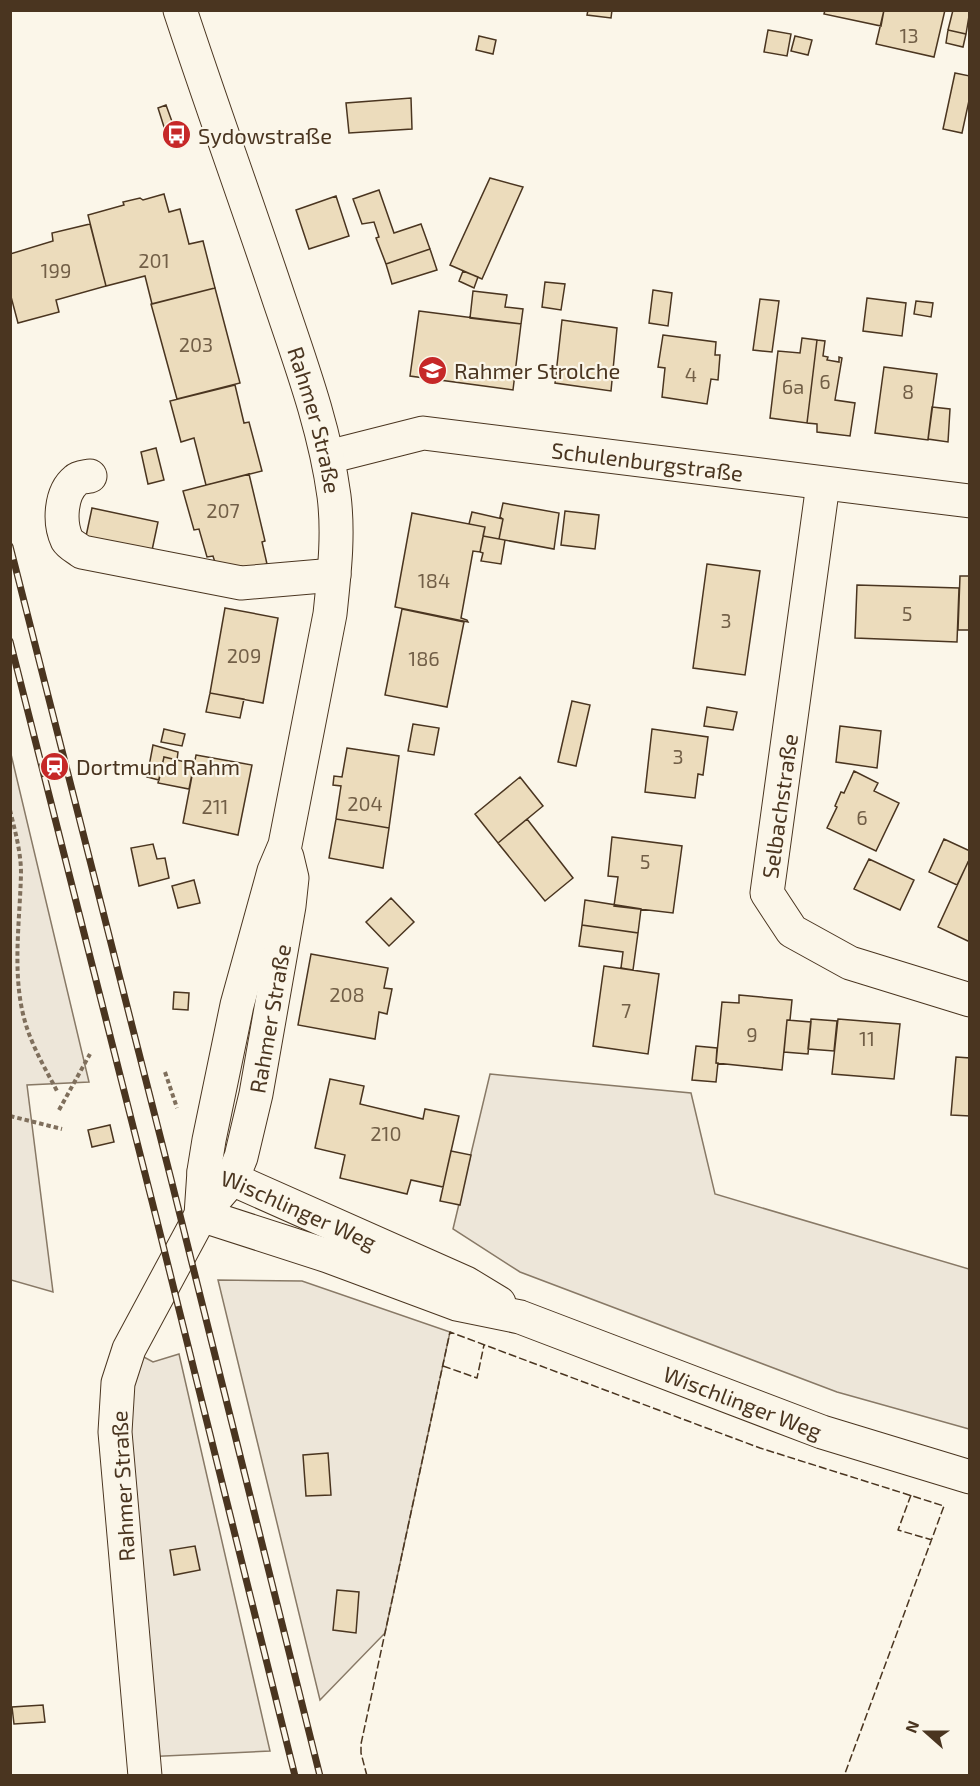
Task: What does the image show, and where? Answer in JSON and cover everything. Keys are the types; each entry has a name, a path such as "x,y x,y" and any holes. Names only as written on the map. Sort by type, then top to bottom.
{"street":[{"name":"Rahmer Straße","path":"145,1776 115,1432 118,1383 129,1349 201,1215 218,1175 237,1005 274,871 285,845 330,614 336,556 334,499 328,457 305,376 180,10"},
{"name":"Schulenburgstraße","path":"328,457 423,433 969,501"},
{"path":"90,476 77,479 69,489 63,506 63,527 68,542 82,552 241,583 334,575"},
{"name":"Selbachstraße","path":"823,484 767,893 792,930 850,963 969,1000"},
{"name":"Wischlinger Weg","path":"218,1175 466,1283 520,1317"},
{"name":"Wischlinger Weg","path":"201,1215 328,1256 457,1304 520,1317 822,1432 969,1478"}],"path":[{"path":"10,810 19,849 21,873 17,924 19,988 25,1023 33,1046 57,1092"},
{"path":"59,1110 90,1054"},
{"path":"165,1072 177,1110"},
{"path":"10,1116 62,1130"}],"shaded area":[{"path":"10,750 89,1082 27,1085 53,1292 11,1280"},
{"path":"490,1074 691,1093 715,1194 969,1269 969,1429 837,1392 520,1272 453,1229"},
{"path":"218,1280 302,1281 450,1332 385,1633 320,1700"},
{"path":"129,1349 153,1362 179,1354 270,1751 143,1757 137,1677"}],"building":[{"path":"588,10 612,10 611,18 587,15"},
{"path":"825,10 884,10 881,26 824,14"},
{"path":"884,10 945,10 934,57 876,44"},
{"path":"953,10 970,10 966,34 948,30"},
{"path":"768,30 791,34 787,56 764,52"},
{"path":"948,30 966,34 963,47 946,43"},
{"path":"479,36 496,40 493,54 476,50"},
{"path":"795,36 812,40 808,55 791,51"},
{"path":"955,73 970,76 970,96 962,133 943,129"},
{"path":"411,98 412,129 349,133 346,103"},
{"path":"166,105 174,127 165,130 158,108"},
{"path":"490,178 523,187 482,279 450,265"},
{"path":"379,190 394,233 421,224 430,249 386,264 376,238 379,237 374,222 362,224 353,199"},
{"path":"164,194 169,212 180,209 189,244 203,241 215,288 152,304 145,276 106,286 88,215 124,205 123,202 140,198 143,200"},
{"path":"336,196 349,236 309,249 296,210"},
{"path":"90,224 106,286 56,300 59,312 18,323 10,293 10,254 53,241 52,233"},
{"path":"430,249 437,270 392,284 386,264"},
{"path":"463,271 478,277 474,288 459,281"},
{"path":"545,282 565,284 561,310 542,307"},
{"path":"215,288 240,383 177,399 151,304"},
{"path":"653,290 672,293 668,326 649,323"},
{"path":"473,291 507,295 505,307 523,309 521,324 470,318"},
{"path":"867,298 906,303 902,336 863,331"},
{"path":"760,299 779,301 772,352 753,350"},
{"path":"916,301 933,303 931,317 914,314"},
{"path":"419,311 521,324 513,390 410,376"},
{"path":"562,320 617,328 611,391 555,383"},
{"path":"663,335 716,342 715,355 720,355 718,380 711,379 707,404 662,397 665,368 658,367"},
{"path":"802,338 817,340 807,423 770,418 778,351 800,353"},
{"path":"817,340 825,341 823,356 828,357 827,360 839,362 839,357 842,358 835,400 855,403 850,436 817,432 817,424 807,423"},
{"path":"884,367 937,374 928,440 875,433"},
{"path":"235,385 244,423 249,422 262,471 206,485 194,438 181,442 170,401"},
{"path":"932,407 950,409 948,442 928,439"},
{"path":"156,448 164,480 148,484 141,452"},
{"path":"249,474 265,541 262,542 267,564 235,572 218,572 213,556 207,557 199,529 194,530 183,491"},
{"path":"503,503 559,513 554,549 499,539"},
{"path":"92,508 158,522 151,555 85,541"},
{"path":"565,511 599,515 595,549 561,545"},
{"path":"472,512 503,519 499,539 483,536 485,527 469,524"},
{"path":"412,513 485,527 480,552 473,551 461,618 468,622 395,607"},
{"path":"483,536 505,540 501,564 481,561"},
{"path":"707,564 760,571 745,675 693,668"},
{"path":"960,576 970,576 970,630 958,630"},
{"path":"857,585 959,588 957,642 855,638"},
{"path":"225,608 278,618 263,703 210,693"},
{"path":"402,609 464,622 447,707 385,695"},
{"path":"210,693 244,699 240,718 206,712"},
{"path":"572,701 590,705 576,766 558,762"},
{"path":"707,707 737,712 733,730 704,726"},
{"path":"413,724 439,728 434,755 408,751"},
{"path":"840,726 881,731 877,768 836,762"},
{"path":"164,729 185,734 182,746 161,742"},
{"path":"652,729 708,737 703,775 698,774 695,798 645,792"},
{"path":"153,745 178,752 177,760 164,757 159,780 147,777"},
{"path":"347,748 399,756 389,828 336,819 341,786 333,785 334,776 342,777"},
{"path":"196,755 252,765 238,835 183,823"},
{"path":"164,757 194,764 189,789 158,783"},
{"path":"854,771 878,783 874,791 899,803 876,851 827,828 841,792 844,793"},
{"path":"520,777 543,806 498,843 475,814"},
{"path":"336,819 389,828 383,868 329,858"},
{"path":"527,819 573,878 545,901 498,843"},
{"path":"612,837 682,846 673,913 614,906 618,877 608,876"},
{"path":"944,839 970,851 970,858 957,885 929,872"},
{"path":"153,844 157,859 165,858 169,878 139,886 131,848"},
{"path":"869,859 914,880 900,910 854,889"},
{"path":"968,862 970,863 970,942 938,927"},
{"path":"194,880 200,903 178,908 172,886"},
{"path":"391,898 414,922 389,946 366,922"},
{"path":"585,900 641,909 638,933 582,925"},
{"path":"582,925 638,933 633,970 621,968 623,952 579,946"},
{"path":"311,954 388,968 384,988 392,989 387,1014 379,1012 375,1039 298,1025"},
{"path":"604,966 659,974 648,1054 593,1046"},
{"path":"174,992 189,993 188,1010 173,1009"},
{"path":"739,995 792,1000 790,1020 787,1020 782,1070 716,1063 722,1002 739,1003"},
{"path":"811,1019 837,1021 834,1051 808,1049"},
{"path":"838,1019 900,1024 894,1079 832,1074"},
{"path":"787,1020 811,1022 808,1054 784,1052"},
{"path":"696,1046 717,1048 716,1082 692,1080"},
{"path":"956,1057 970,1058 970,1116 951,1115"},
{"path":"330,1079 364,1086 360,1104 423,1119 425,1109 459,1116 443,1187 411,1180 407,1194 340,1178 345,1155 315,1148"},
{"path":"110,1125 114,1142 92,1147 88,1130"},
{"path":"451,1151 471,1155 460,1205 440,1201"},
{"path":"328,1453 331,1495 306,1496 303,1455"},
{"path":"195,1546 200,1570 174,1575 170,1550"},
{"path":"337,1590 359,1592 356,1633 333,1630"},
{"path":"43,1705 45,1722 14,1724 12,1707"}],"railway":[{"path":"10,546 320,1776"},
{"path":"10,641 295,1776"}],"fence":[{"path":"367,1776 361,1744 450,1332 760,1448 944,1506 844,1776"},
{"path":"443,1366 477,1378 484,1345"},
{"path":"911,1495 898,1530 932,1540"}],"place":[{"name":"Sydowstraße","path":"177,135"},
{"name":"Rahmer Strolche","path":"433,370"},
{"name":"Dortmund Rahm","path":"55,766"}]}
